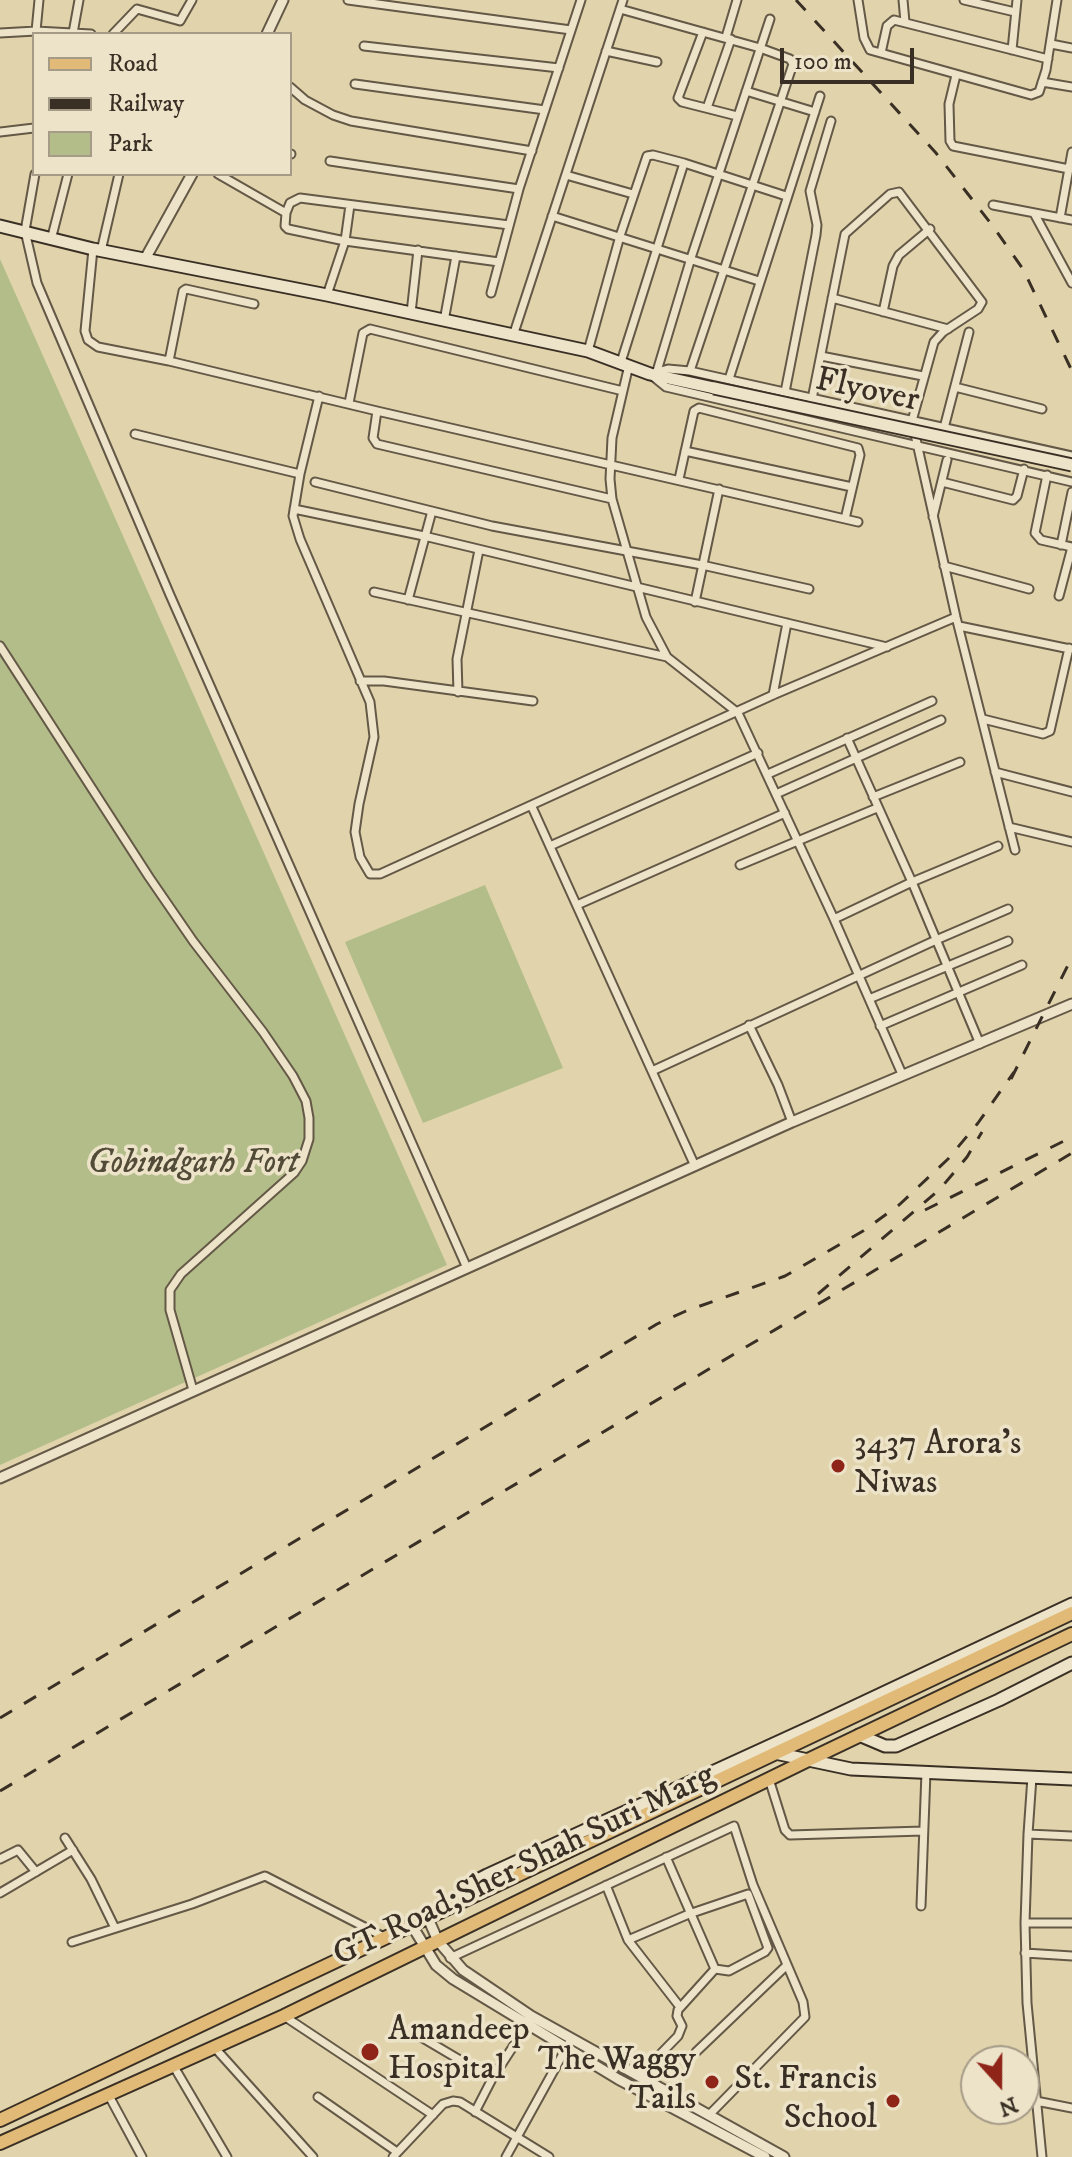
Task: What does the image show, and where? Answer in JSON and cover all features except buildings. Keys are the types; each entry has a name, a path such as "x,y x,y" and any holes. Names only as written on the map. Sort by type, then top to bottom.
{"main road":[{"name":"Flyover","path":"0,226 97,250 588,351 714,388 1072,465"},
{"path":"452,1904 468,1885 487,1875 1072,1604"},
{"name":"GT Road;Sher Shah Suri Marg","path":"0,2120 1072,1613"},
{"name":"GT Road;Sher Shah Suri Marg","path":"0,2143 284,2016 1072,1634"},
{"path":"859,1735 885,1746 896,1746 1072,1663"},
{"path":"775,1753 851,1769 1072,1779"}],"street":[{"path":"36,31 39,0"},
{"path":"74,32 79,0"},
{"path":"115,32 138,0"},
{"path":"132,12 140,8 180,21 192,0"},
{"path":"268,32 283,0"},
{"path":"348,0 571,30"},
{"path":"491,293 519,189 581,0"},
{"path":"707,108 737,0"},
{"path":"858,0 866,44 870,50 1031,95 1039,92 1042,82 1057,0"},
{"path":"903,0 905,22"},
{"path":"964,0 1015,12"},
{"path":"1012,50 1017,0"},
{"path":"513,336 622,4 793,61 690,371"},
{"path":"654,372 770,19"},
{"path":"881,53 889,22 894,20 1048,59"},
{"path":"0,33 55,32"},
{"path":"703,32 678,98 682,102 737,116"},
{"path":"1051,44 1072,48"},
{"path":"364,46 559,68"},
{"path":"606,51 657,62"},
{"path":"956,75 949,104 950,141 953,146 1069,169"},
{"path":"1042,82 1072,87"},
{"path":"355,84 545,110"},
{"path":"292,89 305,100 351,121 532,151"},
{"path":"746,91 815,112"},
{"path":"729,379 820,96"},
{"path":"785,392 816,235 810,191 831,121"},
{"path":"0,132 32,128"},
{"path":"1060,218 1072,152"},
{"path":"588,351 620,236 647,156 684,163 786,196"},
{"path":"330,161 519,189"},
{"path":"684,163 655,248 625,364 623,391 612,438 612,499 646,617 667,657 738,713 902,1074"},
{"path":"566,175 633,194"},
{"path":"35,176 25,231 37,283 467,1268"},
{"path":"51,240 67,176"},
{"path":"118,176 97,250 85,331 88,340 98,347 858,522"},
{"path":"145,259 191,176"},
{"path":"221,176 286,213"},
{"path":"812,399 845,234 890,194 899,192 981,299 978,309 948,329 931,348 912,421 956,617 1015,850"},
{"path":"499,262 345,241 288,229 284,224 286,213 293,200 300,198 509,225"},
{"path":"327,295 345,241 350,205"},
{"path":"993,205 1072,220"},
{"path":"1035,215 1072,283"},
{"path":"552,216 759,281"},
{"path":"883,312 893,266 899,255 930,229"},
{"path":"411,313 418,250"},
{"path":"444,321 456,256"},
{"path":"1062,263 1072,265"},
{"path":"169,361 183,291 186,289 254,304"},
{"path":"832,298 948,329"},
{"path":"349,403 363,333 370,329 623,391"},
{"path":"944,428 969,332"},
{"path":"821,356 923,376"},
{"path":"654,372 690,371 1072,456"},
{"path":"654,372 666,387 1072,482"},
{"path":"955,387 1042,409"},
{"path":"319,396 300,474 294,522 370,702 374,737 355,832 367,872 375,875 532,807 773,695 956,617"},
{"path":"679,479 694,411 699,408 858,448 860,455 845,519"},
{"path":"377,411 373,438 377,444 612,499"},
{"path":"135,434 300,474"},
{"path":"685,451 852,487"},
{"path":"933,519 947,460"},
{"path":"942,482 1013,500 1017,496 1024,469"},
{"path":"1047,475 1035,533 1041,540 1072,547 1059,596"},
{"path":"315,482 492,526 702,565 809,589"},
{"path":"695,602 719,489"},
{"path":"1061,545 1072,492"},
{"path":"294,509 424,536 887,647"},
{"path":"408,600 432,511"},
{"path":"458,692 457,659 479,550"},
{"path":"944,566 1029,589"},
{"path":"374,592 667,657"},
{"path":"773,695 787,623"},
{"path":"959,626 1070,649 1050,731 1043,734 983,719"},
{"path":"0,646 149,877 271,1043 306,1101 309,1139 302,1161 294,1173 181,1274 170,1290 170,1310 193,1390"},
{"path":"360,681 384,681 533,701"},
{"path":"768,774 932,701"},
{"path":"776,794 941,720"},
{"path":"847,738 980,1044"},
{"path":"550,846 758,753"},
{"path":"873,797 960,762"},
{"path":"995,772 1072,792"},
{"path":"532,807 695,1166"},
{"path":"740,865 877,808"},
{"path":"577,905 785,813"},
{"path":"1009,827 1072,842"},
{"path":"834,919 998,846"},
{"path":"652,1071 1008,909"},
{"path":"869,999 1008,941"},
{"path":"880,1026 1022,965"},
{"path":"0,1478 792,1122 1072,1004"},
{"path":"749,1025 792,1122"},
{"path":"921,1906 926,1772"},
{"path":"1031,2045 1025,1923 1032,1777"},
{"path":"769,1779 785,1830 790,1835 923,1831"},
{"path":"450,1958 734,1826 753,1885 803,2002 804,2020 710,2114"},
{"path":"1028,1834 1072,1836"},
{"path":"65,1838 91,1879 115,1928"},
{"path":"0,1859 18,1850 36,1872"},
{"path":"0,1893 73,1850"},
{"path":"666,1857 715,1969"},
{"path":"72,1942 265,1876 384,1937"},
{"path":"606,1885 628,1940 680,2007"},
{"path":"628,1940 689,1914 744,1894 749,1896 768,1945 767,1950 729,1971 715,1969"},
{"path":"427,1916 450,1958 531,2016 784,2157"},
{"path":"1025,1923 1072,1923"},
{"path":"411,1924 436,1965 453,1979 618,2079 765,2157"},
{"path":"1025,1953 1072,1956"},
{"path":"696,2052 786,1966"},
{"path":"640,2075 681,2033 677,2013 680,2007 715,1969"},
{"path":"284,2016 433,2115"},
{"path":"475,2112 527,2025"},
{"path":"416,2034 492,2079"},
{"path":"506,2157 571,2037"},
{"path":"215,2048 313,2157"},
{"path":"173,2065 227,2157"},
{"path":"108,2094 142,2157"},
{"path":"318,2097 395,2155 448,2102 460,2102 549,2157"},
{"path":"1040,2102 1072,2108"},
{"path":"1039,2125 1042,2157"}],"green space":[{"name":"Gobindgarh Fort","path":"0,259 447,1265 0,1465"},
{"path":"485,885 563,1068 423,1123 345,942"}],"railway":[{"path":"796,0 936,153 992,225 1023,269 1072,371"},
{"path":"1011,1079 1072,957"},
{"path":"0,1718 657,1324 785,1276 863,1231 899,1205 948,1159 1014,1072"},
{"path":"818,1294 940,1189 967,1157 982,1132"},
{"path":"925,1210 1072,1137"},
{"path":"0,1791 1072,1153"}],"place":[{"name":"3437 Arora's Niwas","path":"838,1466"},
{"name":"Amandeep Hospital","path":"370,2052"},
{"name":"The Waggy Tails","path":"712,2082"},
{"name":"St. Francis School","path":"893,2101"}]}
